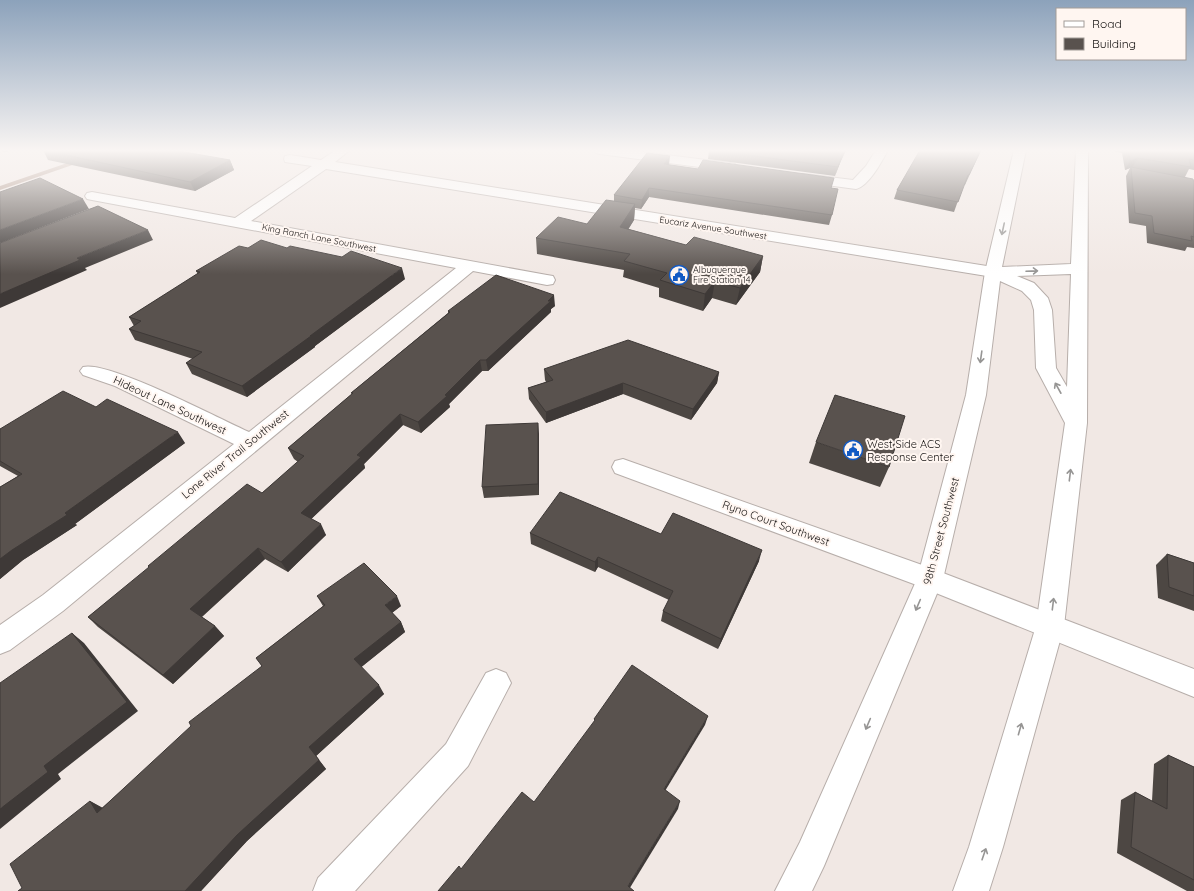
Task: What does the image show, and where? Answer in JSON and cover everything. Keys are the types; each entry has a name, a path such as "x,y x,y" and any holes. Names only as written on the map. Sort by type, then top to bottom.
{"street":[{"path":"238,223 284,192"},
{"name":"Eucariz Avenue Southwest","path":"489,192 993,272"},
{"name":"98th Street Southwest","path":"793,891 812,854 930,579 976,395 993,272 1011,192"},
{"path":"971,891 988,839 1050,626 1076,423 1081,192"},
{"name":"King Ranch Lane Southwest","path":"92,196 546,280"},
{"path":"99,211 122,202"},
{"name":"Lone River Trail Southwest","path":"0,641 53,603 469,266"},
{"path":"993,272 1078,269"},
{"path":"993,272 1028,287 1039,298 1043,310 1046,368 1076,423"},
{"name":"Hideout Lane Southwest","path":"90,371 122,381 250,442"},
{"name":"Ryno Court Southwest","path":"623,467 930,579 1050,626"},
{"path":"1050,626 1194,684"},
{"path":"331,891 457,755 496,683"},
{"path":"802,891 812,854"}],"building":[{"path":"0,192 68,192 83,199 0,230"},
{"path":"617,192 647,192 642,200 614,195"},
{"path":"673,192 837,192 832,215"},
{"path":"905,192 962,192 958,202"},
{"path":"1133,192 1194,192 1194,237 1191,236 1192,241 1154,233 1152,216 1135,213"},
{"path":"606,200 635,204 620,227 686,245 694,237 763,256 740,288 715,281 705,294 660,280 667,273 624,261 630,254 536,238 558,217 587,224"},
{"path":"98,206 148,230 77,258 80,260 0,294 0,243"},
{"path":"261,240 287,248 290,246 342,257 351,251 402,268 242,386 186,363 202,352 129,329 141,321 129,317 200,272 196,271 239,246 248,248"},
{"path":"496,275 554,295 548,301 551,301 486,360 480,360 445,395 447,396 418,422 400,414 357,455 361,457 301,513 321,524 281,562 258,548 190,609 215,626 163,675 88,617 247,484 262,493 304,456 288,448 353,393 351,393 450,312 448,311"},
{"path":"628,340 719,372 693,409 623,383 546,412 528,388 553,380 544,369"},
{"path":"63,391 96,407 107,399 178,432 65,513 67,515 0,559 0,487 22,474 0,461 0,429"},
{"path":"835,395 905,416 889,467 816,442"},
{"path":"538,423 538,484 482,487 486,425"},
{"path":"560,492 661,534 673,513 762,550 721,639 663,611 673,591 598,557 595,562 530,533"},
{"path":"1167,554 1194,563 1194,596 1169,587"},
{"path":"364,563 397,596 385,605 401,622 354,659 379,685 309,747 319,760 237,835 185,891 18,891 22,888 10,864 90,801 97,813 191,726 189,722 262,666 256,658 325,605 317,596"},
{"path":"72,633 127,702 44,766 48,772 0,809 0,683"},
{"path":"632,665 708,716 664,789 680,801 628,886 634,891 438,891 459,866 461,869 522,792 534,802 595,720 594,719"},
{"path":"1168,755 1194,767 1194,880 1131,847 1135,792 1167,809"}],"place":[{"name":"Albuquerque Fire Station 14","path":"679,275"},
{"name":"West Side ACS Response Center","path":"853,450"}]}
